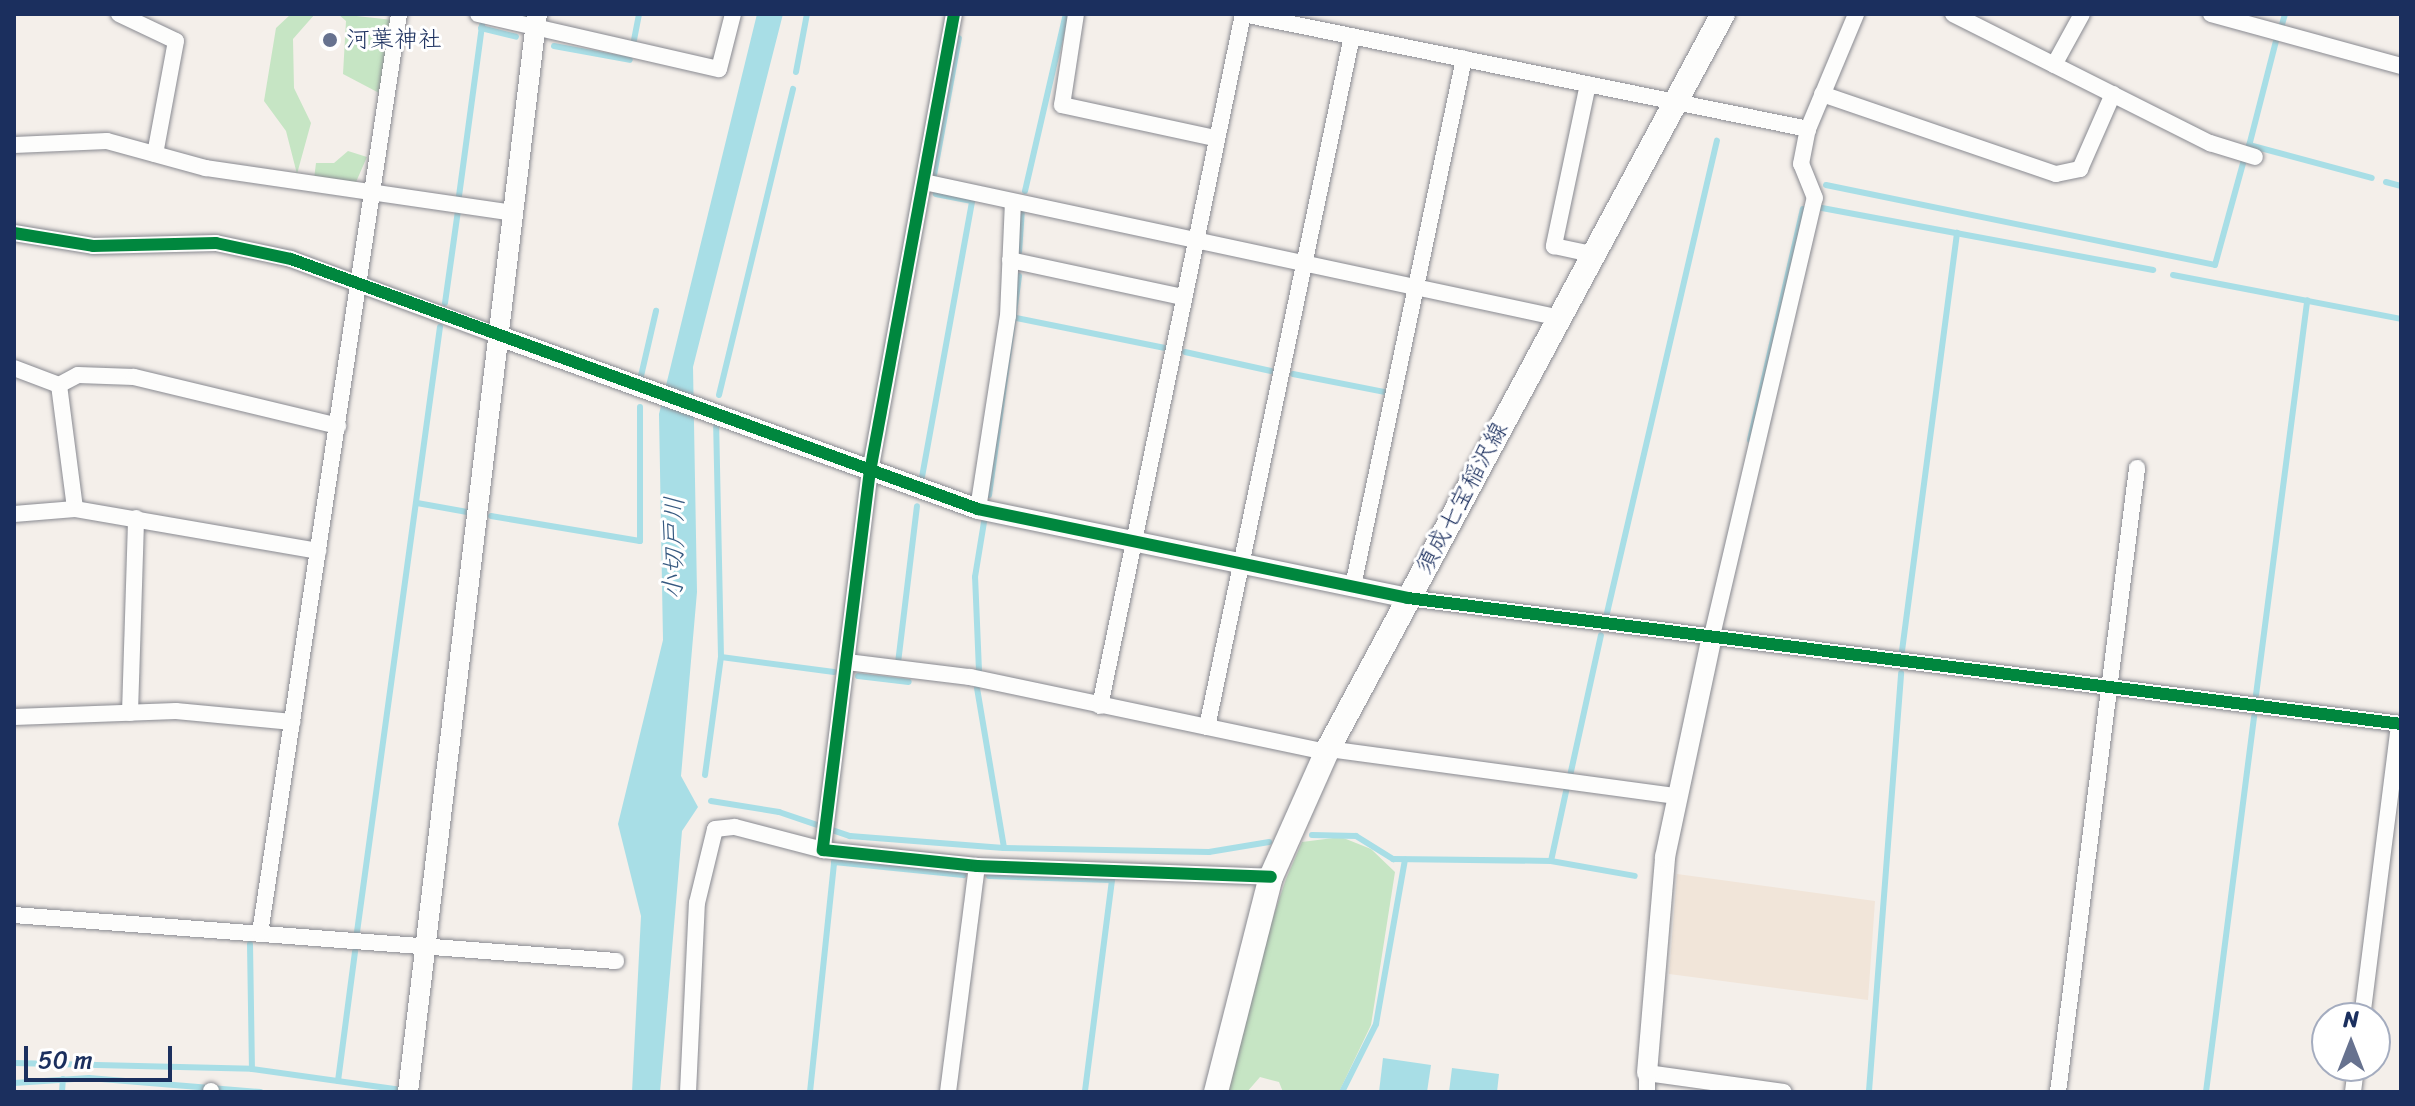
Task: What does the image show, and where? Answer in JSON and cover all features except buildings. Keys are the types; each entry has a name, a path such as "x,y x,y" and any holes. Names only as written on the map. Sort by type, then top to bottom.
{"main road":[{"name":"須成七宝稲沢線","path":"1216,1092 1271,877 1327,750 1723,14"}],"street":[{"path":"119,14 176,41 155,154"},
{"path":"260,933 399,14"},
{"path":"478,14 536,22 719,69 733,14"},
{"path":"825,836 870,470 954,14"},
{"path":"1076,14 1062,105 1215,138"},
{"path":"1100,706 1193,238 1242,14 1808,129"},
{"path":"1784,1092 1647,1082 1676,796 1815,198 1801,164 1808,129 1856,14"},
{"path":"1953,14 2113,94 2255,157"},
{"path":"2054,65 2082,14"},
{"path":"2211,14 2401,66"},
{"path":"408,1092 502,337 536,22"},
{"path":"1207,727 1352,36"},
{"path":"1353,586 1464,59"},
{"path":"1588,84 1554,246 1593,254"},
{"path":"1822,94 2056,174 2080,169 2113,94"},
{"path":"14,145 107,141 155,154 514,213"},
{"path":"924,182 1560,318"},
{"path":"978,509 1010,260 1013,202"},
{"path":"14,233 93,246 216,243 359,284 978,509 1134,542 1408,598 1711,640 2109,686 2400,724 2364,1002"},
{"path":"1010,260 1183,297"},
{"path":"14,368 59,385 78,375 134,377 338,426"},
{"path":"59,385 75,509"},
{"path":"2058,1092 2137,468"},
{"path":"14,514 75,509 318,551"},
{"path":"130,713 136,518"},
{"path":"847,662 970,677 1327,750 1676,796"},
{"path":"14,717 130,713 292,722"},
{"path":"688,1092 697,903 715,829 735,827 825,836 977,866 1271,877"},
{"path":"948,1092 977,866"},
{"path":"14,915 616,961"}],"shaded area":[{"path":"1677,874 1875,901 1868,1000 1669,974"}],"green space":[{"path":"291,14 315,14 293,39 294,88 311,123 297,174 286,131 264,101 276,28"},
{"path":"338,14 393,20 381,94 343,74 346,21"},
{"path":"348,151 367,157 356,182 314,179 316,163 334,163"},
{"path":"1341,837 1371,849 1395,872 1371,1025 1339,1092 1283,1092 1279,1082 1260,1077 1247,1092 1229,1092 1254,974 1302,842"}],"water":[{"name":"小切戸川","path":"757,14 783,14 693,367 697,592 681,776 698,807 682,831 660,1092 632,1092 641,916 618,824 663,640 659,414"},
{"path":"1383,1058 1431,1065 1427,1092 1379,1092"},
{"path":"1452,1068 1499,1074 1497,1092 1449,1092"}],"waterway":[{"path":"634,40 639,14"},
{"path":"796,72 807,14"},
{"path":"1025,191 1066,14"},
{"path":"2281,28 2285,14"},
{"path":"459,196 482,25"},
{"path":"481,28 516,37"},
{"path":"934,175 959,38"},
{"path":"2249,146 2276,41"},
{"path":"554,46 630,60"},
{"path":"719,395 793,89"},
{"path":"1607,613 1717,141"},
{"path":"2249,145 2372,178"},
{"path":"1826,185 2215,265 2244,160"},
{"path":"2386,182 2401,186"},
{"path":"922,477 972,201 936,194"},
{"path":"1822,208 2153,270"},
{"path":"1750,440 1803,209"},
{"path":"445,303 458,211"},
{"path":"1019,252 1022,213"},
{"path":"1902,651 1957,233"},
{"path":"2173,275 2401,319"},
{"path":"989,495 1019,276"},
{"path":"2256,695 2307,300"},
{"path":"641,376 656,311"},
{"path":"1016,318 1165,348"},
{"path":"357,932 440,327"},
{"path":"1185,352 1271,371"},
{"path":"1293,374 1385,392"},
{"path":"491,516 640,541 640,407"},
{"path":"705,775 721,657 716,427"},
{"path":"417,503 467,512"},
{"path":"898,663 917,506"},
{"path":"979,671 975,577 984,522"},
{"path":"1570,776 1601,635"},
{"path":"721,657 834,672"},
{"path":"1869,1091 1901,673"},
{"path":"858,676 909,682"},
{"path":"977,688 1004,848"},
{"path":"2206,1092 2254,716"},
{"path":"1551,861 1567,787"},
{"path":"711,801 779,812 850,836 1004,848 1209,852 1269,842"},
{"path":"1312,835 1356,836 1393,859 1551,861 1635,876"},
{"path":"1342,1092 1376,1024 1405,860"},
{"path":"810,1092 834,862 963,875"},
{"path":"989,876 1112,880 1085,1092"},
{"path":"250,944 252,1069"},
{"path":"338,1081 355,951"},
{"path":"14,1063 252,1069 402,1090"},
{"path":"14,1083 89,1078 260,1092"},
{"path":"62,1092 63,1079"}],"cycle path":[{"path":"954,14 870,470 823,850 977,866 1271,877"},
{"path":"14,233 93,246 216,243 291,259 978,509 1408,598 2401,724"}],"place":[{"name":"河葉神社","path":"330,40"}]}
